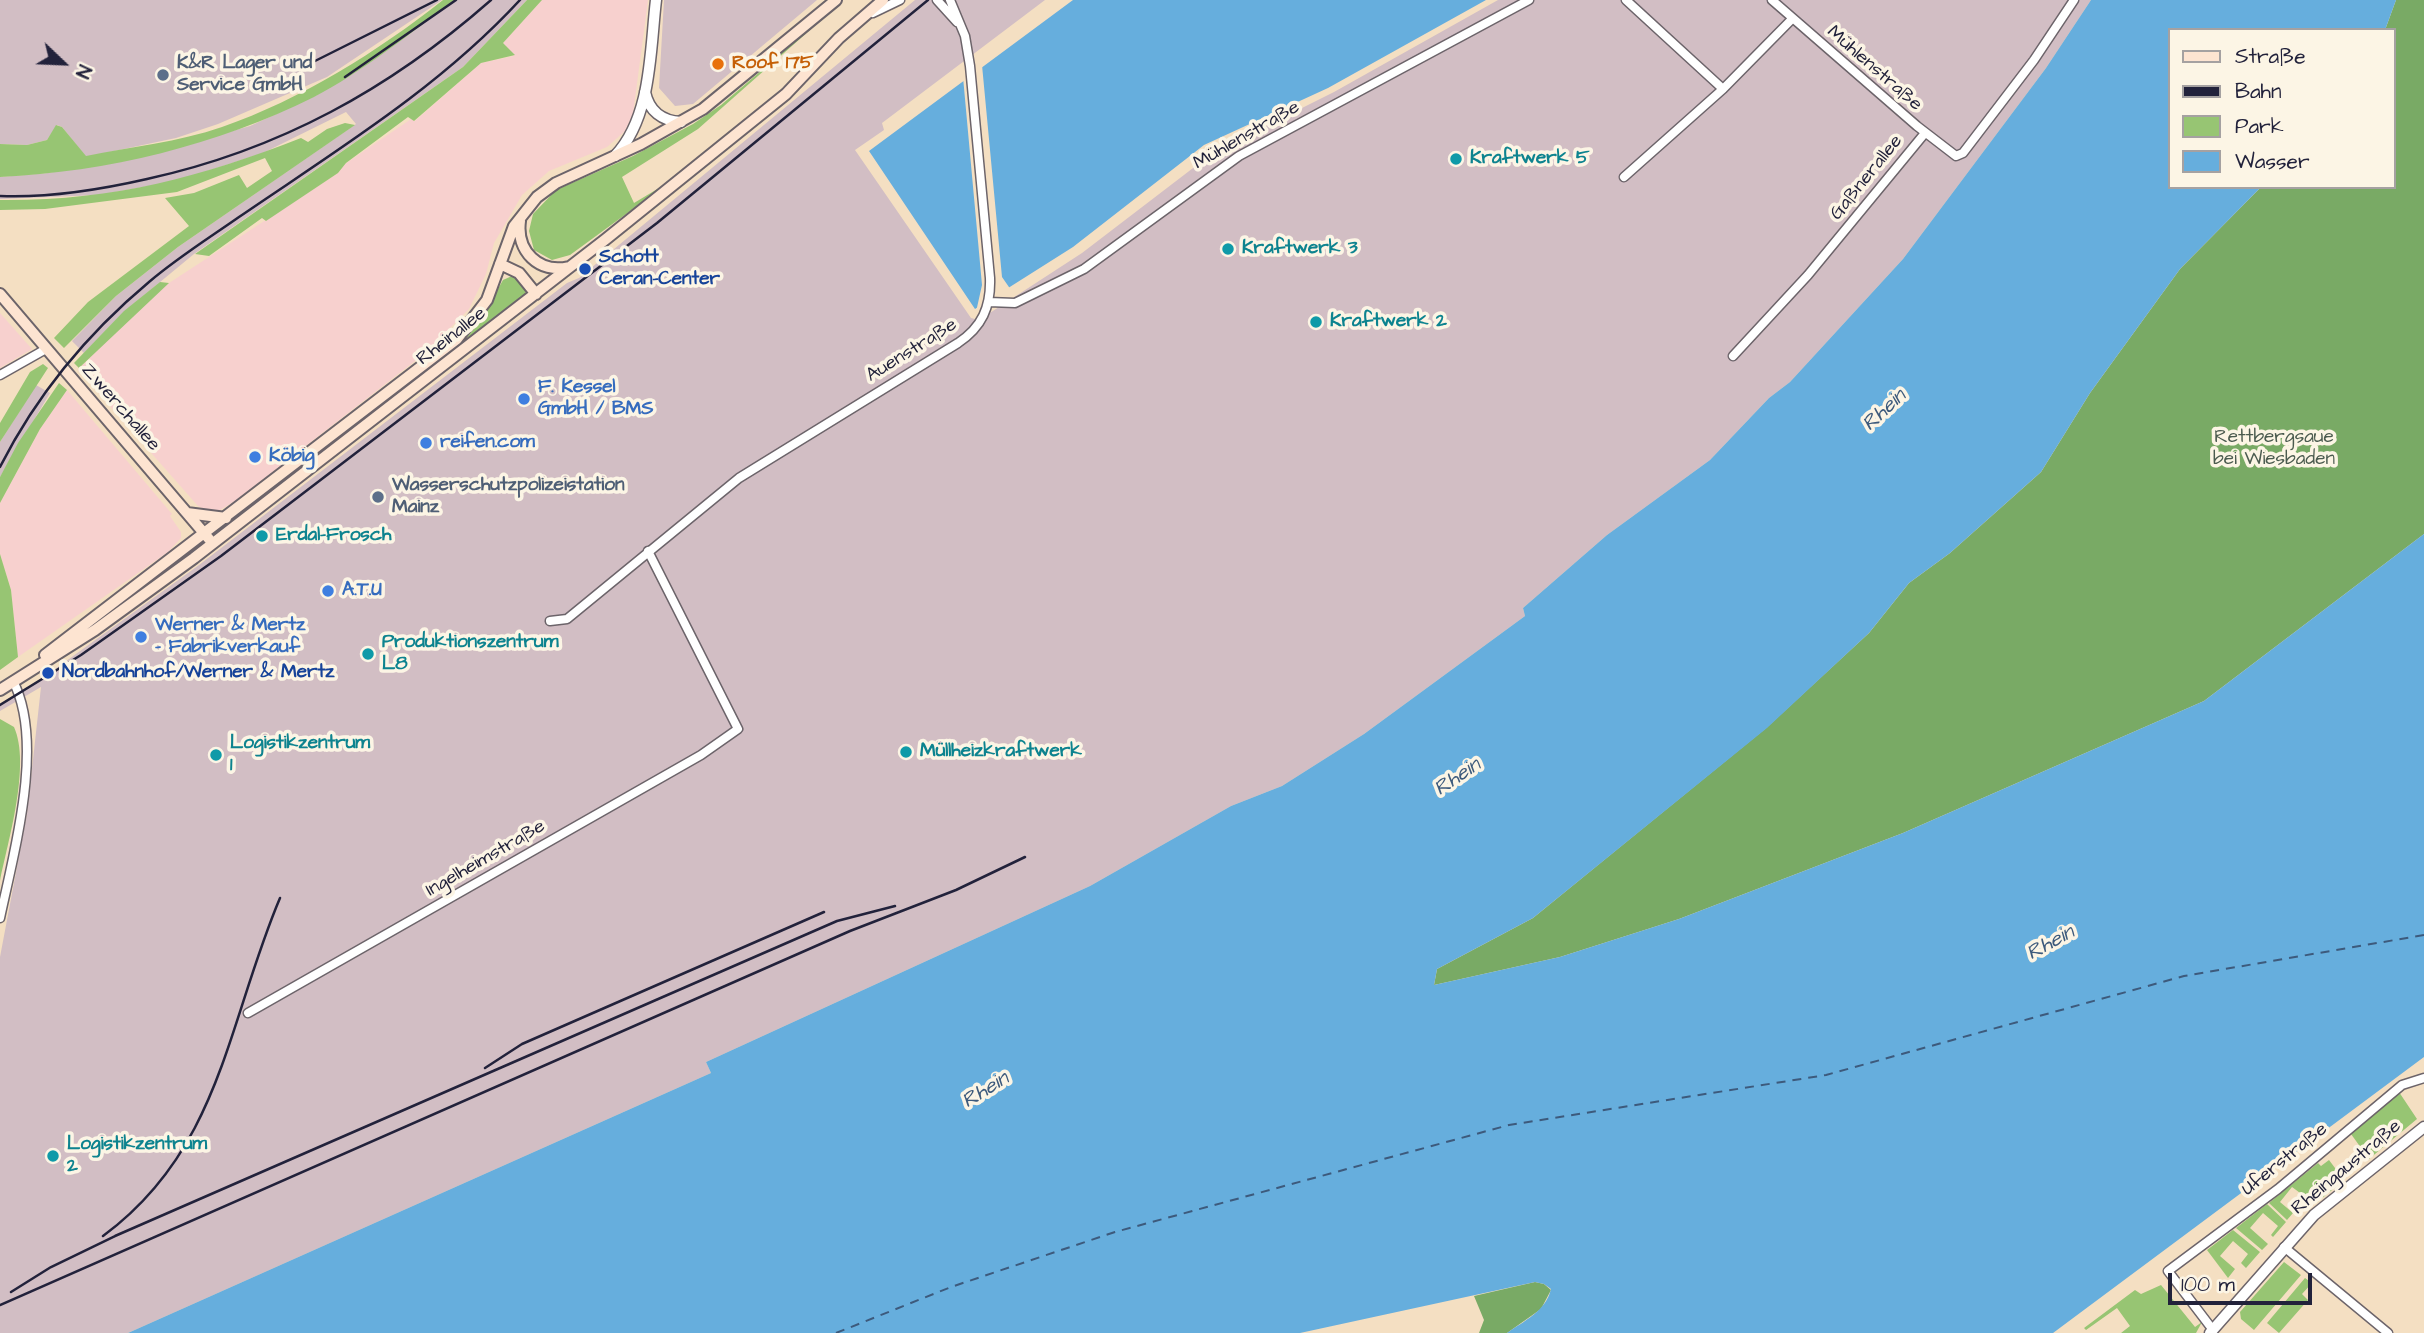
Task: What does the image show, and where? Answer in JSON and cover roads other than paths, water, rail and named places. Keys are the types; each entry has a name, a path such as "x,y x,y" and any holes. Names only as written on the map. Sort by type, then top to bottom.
{"main road":[{"name":"Rheinallee","path":"0,690 206,535 457,339 482,310 521,215 556,183 613,158 682,122 744,78 836,0"},
{"name":"Rheinallee","path":"17,678 95,630 213,544 536,294 777,101 839,38 883,0"},
{"path":"521,215 520,238 531,258 552,268 570,267"},
{"path":"500,264 519,273 536,294"},
{"name":"Zwerchallee","path":"0,294 213,544"},
{"path":"187,513 228,517"}],"street":[{"path":"613,158 634,130 645,89 656,0"},
{"path":"858,21 900,0"},
{"path":"937,0 962,27"},
{"name":"Mühlenstraße","path":"989,302 1015,303 1057,283 1104,255 1184,193 1239,156 1530,0"},
{"path":"1626,0 1723,89"},
{"name":"Mühlenstraße","path":"1772,0 1925,133"},
{"name":"Gaßnerallee","path":"1733,356 1808,275 1925,133 1953,155 1963,153 2034,60 2074,0"},
{"path":"950,1 962,27 970,66 990,278 989,302"},
{"path":"1624,177 1723,89 1792,19"},
{"path":"645,89 647,100 658,115 682,122"},
{"name":"Auenstraße","path":"550,621 567,619 739,478 964,339 982,320 989,302"},
{"path":"0,375 46,349"},
{"name":"Ingelheimstraße","path":"248,1013 696,758 738,729 648,551"},
{"path":"0,918 28,748 25,707 17,678"},
{"name":"Uferstraße","path":"2212,1331 2168,1272 2278,1189 2402,1085 2424,1078"},
{"name":"Rheingaustraße","path":"2212,1331 2314,1215 2424,1127"},
{"path":"2284,1248 2388,1333"}],"water":[{"path":"1073,0 1486,0 1328,88 1204,145 1073,247 975,309 869,151"},
{"name":"Rhein","path":"2091,0 2396,0 2386,28 2168,28 2168,189 2259,189 2180,269 2090,393 2041,472 1950,553 1909,583 1869,633 1767,728 1533,918 1437,969 1434,985 1560,957 1679,919 1903,833 2204,701 2424,534 2424,1057 2053,1333 1507,1333 1534,1315 1548,1297 1551,1289 1535,1282 1300,1333 128,1333 711,1073 706,1062 1090,886 1231,806 1282,786 1364,734 1525,616 1523,608 1607,535 1710,460 1769,398 1790,382 1903,259 2046,68"}],"railway":[{"path":"307,65 437,0"},
{"path":"345,77 456,0"},
{"path":"0,196 56,194 111,187 196,167 242,151 331,112 373,88 453,32 491,0"},
{"path":"0,467 30,415 65,367 105,322 127,302 182,256 350,142 421,90 456,62 520,0"},
{"path":"0,705 81,655 221,556 657,223 928,0"},
{"path":"0,1305 850,931 956,890 1025,857"},
{"path":"103,1236 142,1202 173,1164 197,1124 216,1081 280,898"},
{"path":"11,1292 51,1267 115,1236 837,921 895,906"},
{"path":"485,1068 522,1044 824,912"}],"place":[{"name":"Roof 175","path":"718,64"},
{"name":"K&R Lager und Service GmbH","path":"163,75"},
{"name":"Kraftwerk 5","path":"1456,159"},
{"name":"Kraftwerk 3","path":"1228,249"},
{"name":"Schott Ceran-Center","path":"585,269"},
{"name":"Kraftwerk 2","path":"1316,322"},
{"name":"F. Kessel GmbH / BMS","path":"524,399"},
{"name":"reifen.com","path":"426,443"},
{"name":"Köbig","path":"255,457"},
{"name":"Wasserschutzpolizeistation Mainz","path":"378,497"},
{"name":"Erdal-Frosch","path":"262,536"},
{"name":"A.T.U","path":"328,591"},
{"name":"Werner & Mertz - Fabrikverkauf","path":"141,637"},
{"name":"Produktionszentrum L8","path":"368,654"},
{"name":"Nordbahnhof/Werner & Mertz","path":"48,673"},
{"name":"Müllheizkraftwerk","path":"906,752"},
{"name":"Logistikzentrum 1","path":"216,755"},
{"name":"Logistikzentrum 2","path":"53,1156"}],"park label":[{"name":"Rettbergsaue bei Wiesbaden","path":"2274,449"}]}
